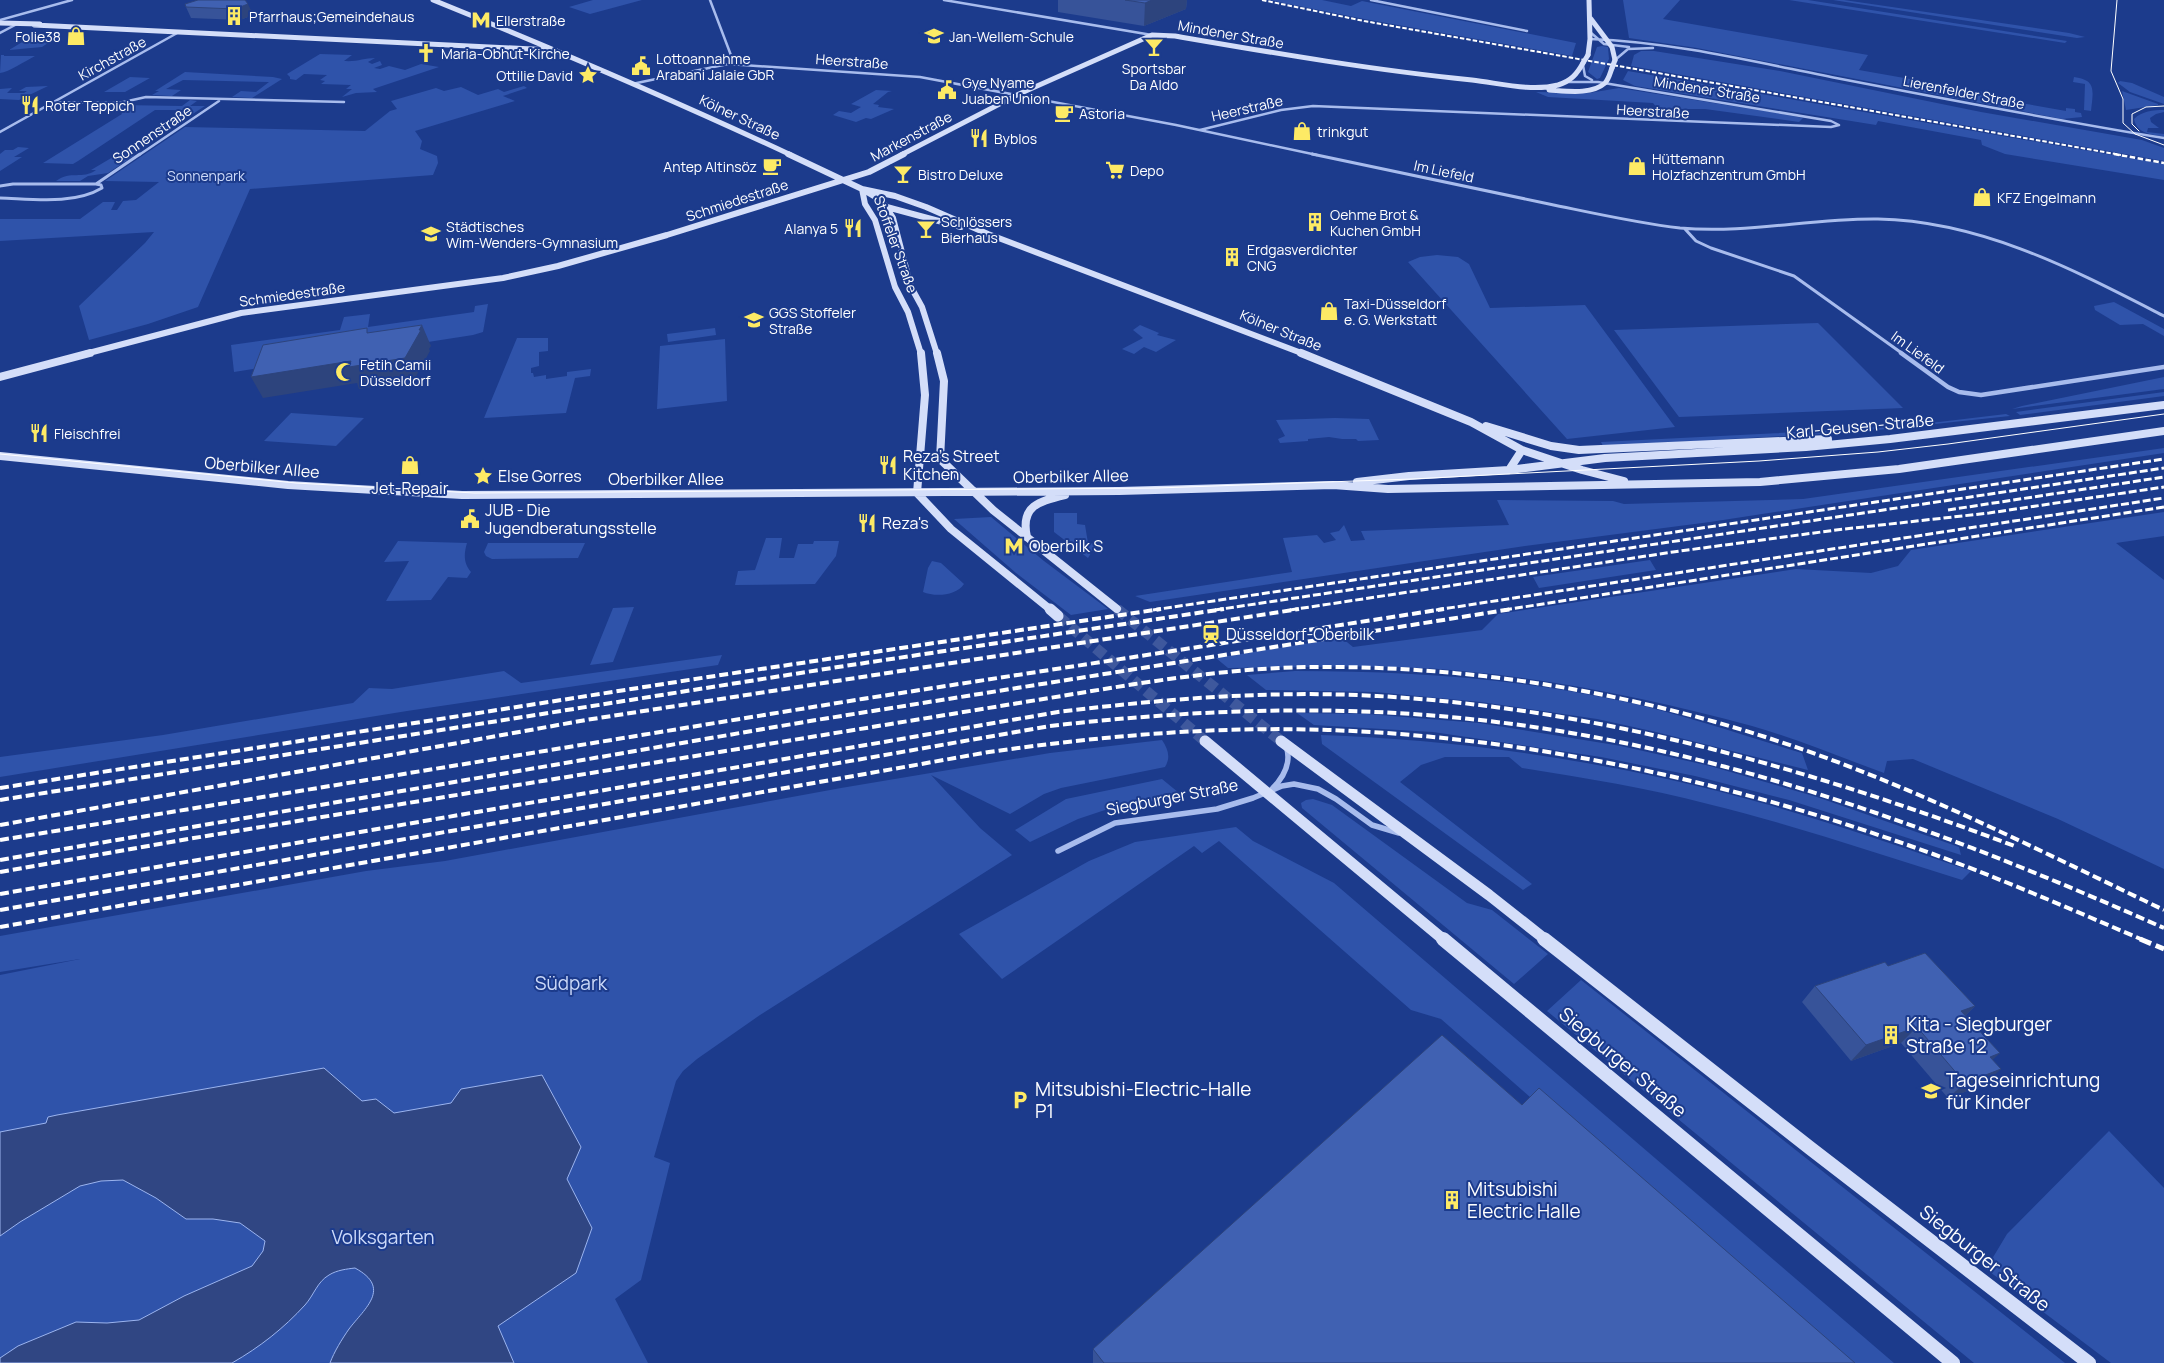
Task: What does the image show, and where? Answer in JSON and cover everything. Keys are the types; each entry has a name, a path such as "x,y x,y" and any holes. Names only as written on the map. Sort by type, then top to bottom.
{"main road":[{"name":"Kölner Straße","path":"433,0 523,36 708,116 862,189 890,193 966,222 988,234"},
{"name":"Mindener Straße","path":"1516,85 1546,86 1567,82 1574,77 1588,55 1590,39 1589,0"},
{"path":"1590,18 1611,46 1615,60 1605,83"},
{"path":"0,22 49,27 419,42 492,48 556,50"},
{"name":"Mindener Straße","path":"1152,35 1175,36 1397,72 1546,90 1570,91 1593,89 1605,83"},
{"name":"Markenstraße","path":"844,180 870,172 1019,94 1134,41 1152,35"},
{"path":"492,48 516,45 522,41 523,36"},
{"name":"Schmiedestraße","path":"0,377 241,313 498,279 537,272 593,257 616,254 638,244 844,180"},
{"name":"Stoffeler Straße","path":"862,189 882,201 893,218 911,287 922,307 942,370 944,381 940,459 973,492"},
{"name":"Stoffeler Straße","path":"862,189 865,204 875,220 895,287 908,312 923,360 925,395 917,493"},
{"name":"Kölner Straße","path":"886,207 988,234 1254,334 1471,422 1522,450 1558,463"},
{"name":"Kölner Straße","path":"893,218 908,214"},
{"name":"Karl-Geusen-Straße","path":"1509,470 1614,458 1806,447 1890,439 2164,405"},
{"path":"1471,422 1551,446 1579,450 1806,439 1890,439"},
{"name":"Karl-Geusen-Straße","path":"1530,486 1736,484 1831,477 2164,431"},
{"path":"1509,470 1522,450"},
{"name":"Oberbilker Allee","path":"0,456 212,478 403,493 503,495 917,493 1333,485 1409,476 1509,470"},
{"name":"Karl-Geusen-Straße","path":"1558,463 1641,485"},
{"name":"Oberbilker Allee","path":"1333,485 1388,489 1530,486"},
{"path":"1027,537 1023,518 1031,508 1056,497 1079,491"},
{"path":"973,492 1118,609"},
{"path":"917,493 951,529 1058,616"},
{"name":"Siegburger Straße","path":"1281,740 1524,922 1818,1154 2089,1363"},
{"name":"Siegburger Straße","path":"1205,741 1953,1363"}],"street":[{"path":"0,22 72,0"},
{"path":"710,0 732,58 728,64"},
{"name":"Mindener Straße","path":"944,0 1152,35"},
{"path":"1372,0 1527,31"},
{"path":"0,33 17,24"},
{"name":"Kirchstraße","path":"0,132 180,32"},
{"name":"Lierenfelder Straße","path":"1590,32 1604,44 1611,46 1670,50 1760,64"},
{"name":"Lierenfelder Straße","path":"1590,39 1606,39 1690,50 2009,112 2164,138"},
{"path":"1615,60 1624,51 1635,47"},
{"name":"Heerstraße","path":"631,84 728,64 896,74 1019,94 1200,130 1281,110 1313,106 1686,122 1831,127 1839,125 1831,121 1805,116"},
{"path":"1583,64 1585,76 1598,82"},
{"name":"Mindener Straße","path":"1567,82 1598,82 1805,116"},
{"name":"Kirchstraße","path":"54,102 119,103 146,97"},
{"name":"Sonnenstraße","path":"146,97 208,98 219,101 344,102"},
{"name":"Sonnenstraße","path":"96,184 219,101"},
{"name":"Im Liefeld","path":"1200,130 1609,217 1685,229 1736,230 1878,219 1958,228 2040,254 2164,316"},
{"path":"0,186 13,184 96,184"},
{"name":"Sonnenstraße","path":"0,198 83,196 97,192 102,188 101,185 96,184"},
{"name":"Im Liefeld","path":"1685,229 1696,241 1711,248 1794,276 1948,387 1971,395 1992,394 2164,367"},
{"name":"Siegburger Straße","path":"1267,792 1285,774 1289,764 1288,752 1281,740"},
{"name":"Siegburger Straße","path":"1058,852 1084,837 1115,823 1217,809 1282,786 1305,784 1336,799 1372,825 1406,835"}],"green space":[{"path":"593,0 642,0 590,14 569,7"},
{"path":"1269,0 1322,0 1351,6 1362,1 1576,43 1572,56"},
{"path":"1623,0 1680,0 1663,19 1868,55 1859,70 1989,93 1987,97 2066,111 2066,108 2075,109 2075,112 2081,113 2082,117 2062,119 1697,48 1629,38"},
{"path":"1789,0 1808,0 2067,41 2065,43"},
{"path":"1833,0 1844,0 2069,33 2085,37 2077,38"},
{"path":"27,36 39,38 36,41 51,41 42,47 9,50 24,41 22,39"},
{"path":"1597,47 1608,47 1609,59 1600,78 1597,79 1588,72"},
{"path":"1641,51 1654,51 1780,71 1981,112 2142,140 2164,148 2164,161 1631,66 1634,55"},
{"path":"320,54 352,55 344,61 375,58 368,62 372,64 380,61 382,65 374,68 380,69 389,66 405,70 421,64 439,67 373,89 377,92 356,93 342,97 352,89 346,89 351,85 321,84 325,81 320,80 327,75 304,74 296,80 290,79 287,74"},
{"path":"1,55 4,56 35,56 0,73"},
{"path":"1628,71 2164,164 2164,180 2005,154 1982,145 1981,140 1878,121 1876,125 1635,86 1623,80"},
{"path":"185,72 282,79 252,98 232,97 241,91 256,92 269,82 183,80 166,89 181,90 172,96 152,95 159,91 155,91"},
{"path":"130,77 150,78 125,92 104,92"},
{"path":"2074,77 2087,81 2092,88 2091,111 2084,110 2085,84 2073,82"},
{"path":"2120,81 2132,83 2164,97 2164,104 2130,92 2118,83"},
{"path":"48,86 19,100 0,99 0,89 12,88 7,93 24,93 27,91 19,91 26,87"},
{"name":"Sonnenpark","path":"524,86 527,88 503,96 515,101 415,131 422,141 420,149 437,156 438,163 433,175 250,189 198,307 148,324 89,340 79,306 145,243 154,232 0,241 0,219 80,219 103,202 115,202 111,210 117,210 123,201 136,200 159,182 105,181 185,127 365,131 390,111 397,109 391,101 436,88 444,91 461,87 478,95 498,89 504,92"},
{"path":"1619,88 1803,118 1799,122 1705,109 1658,109 1653,103 1548,97 1536,92 1589,93"},
{"path":"876,90 892,91 873,104 879,105 878,107 894,109 871,119 866,118 856,122 833,115 839,111 851,113 861,107 851,104"},
{"path":"2122,91 2158,104 2158,105 2126,110"},
{"path":"190,100 197,101 190,106 205,106 188,117 175,117 184,110 155,110 73,164 43,163 122,114 118,107 121,105 182,106"},
{"path":"2164,110 2164,112 2150,118 2151,122 2159,128 2148,128 2147,132 2164,134 2164,137 2145,133 2138,128 2134,119 2141,114"},
{"path":"18,147 29,148 14,157 22,157 0,171 0,154 5,150 13,150"},
{"path":"118,154 135,155 108,173 88,176 80,181 56,181 67,176 91,173 96,170 91,170"},
{"path":"1437,255 1458,257 1469,264 1490,308 1585,305 1675,427 1567,439 1408,262 1420,257"},
{"path":"2114,302 2164,329 2164,336 2143,324 2120,325 2095,310 2094,306"},
{"path":"488,304 483,332 473,335 234,372 231,345 340,330 344,317 370,314 368,327 474,312 475,306"},
{"path":"1818,323 1903,408 1679,417 1614,330"},
{"path":"1140,325 1159,333 1157,335 1176,340 1156,352 1144,347 1134,354 1122,349 1143,338 1133,330"},
{"path":"715,328 716,335 668,342 667,334"},
{"path":"517,338 548,338 548,351 539,352 539,366 531,368 531,373 533,373 534,377 546,375 546,379 567,376 567,372 591,369 590,376 575,378 566,413 484,418"},
{"path":"725,339 727,401 657,409 660,346"},
{"path":"2164,377 2164,389 2012,409 2022,406"},
{"path":"2164,392 2164,396 2020,415 2016,412"},
{"path":"291,413 364,418 336,446 264,441"},
{"path":"2006,414 2010,416 1878,430 1863,428 1939,422"},
{"path":"1369,419 1379,440 1358,441 1356,439 1329,437 1280,443 1278,439 1285,436 1276,420"},
{"path":"1856,430 1858,432 1603,446 1601,442"},
{"path":"2164,448 2164,453 1710,522 1525,546 1150,602 1135,596 1292,572 1283,538 1317,535 1324,543 1336,540 1330,533 1339,531 1344,525 1351,541 1365,540 1361,531 1509,525 1497,500 1613,501 1624,504 1803,499"},
{"path":"2164,512 2164,536 2116,543 2164,580 2164,869 2058,819 1913,759 1887,761 1884,773 1802,742 1752,726 1608,692 1535,680 1462,671 1404,667 1228,668 1216,658 1342,638 1353,647 1482,630 1498,614 1796,569 1871,573 1898,566 1911,550"},
{"path":"1054,513 1077,513 1077,524 1085,525 1088,543 1097,543 1088,558 1054,532"},
{"path":"991,517 1044,561 1108,609 1071,615 1016,573 954,519"},
{"path":"766,538 782,538 779,558 794,558 798,544 813,544 814,541 839,541 836,556 815,584 735,585 738,571 755,570"},
{"path":"398,541 467,543 465,558 471,572 467,578 448,577 431,600 386,601 409,561 384,562"},
{"path":"488,543 585,543 578,558 492,559 486,556 484,552"},
{"path":"1650,560 1656,570 1539,588 1533,577"},
{"path":"932,561 941,563 964,584 951,593 933,595 923,592 928,568"},
{"path":"634,607 613,662 590,665 613,608"},
{"path":"722,655 718,665 407,711 0,777 0,757 163,735 353,703 369,688 392,689 504,671 521,683"},
{"path":"1295,671 1380,672 1464,678 1548,687 1589,694 1674,714 1802,753 1808,770 1597,719 1481,702 1375,692 1266,690 1247,675"},
{"path":"1297,713 1367,714 1479,723 1621,746 1710,766 1817,797 1959,847 1961,855 1789,800 1695,776 1601,757 1433,732 1314,725"},
{"path":"1321,735 1432,742 1488,748 1599,765 1654,776 1762,803 1971,871 1962,880 1804,830 1740,812 1639,788 1522,768 1509,757 1445,757 1421,765 1400,782 1532,884 1523,890 1322,744"},
{"name":"Südpark","path":"1162,740 1168,753 1165,767 1061,788 1044,794 1010,814 931,775 980,828 1012,855 760,1015 683,1071 676,1081 654,1157 670,1163 641,1280 615,1299 648,1363 0,1363 0,975 80,959 0,972 0,936 366,871 445,861 841,788 1050,753"},
{"path":"1162,779 1184,797 1117,806 1078,819 1030,842 1015,830 1066,799"},
{"path":"1313,799 1332,805 1467,903 1492,910 1548,954 1514,984 1302,808 1301,803"},
{"path":"1236,827 1253,841 1334,883 1894,1363 1833,1363 1441,1019 1411,1010 1219,841 1202,853 1194,846 1002,979 959,934 1089,861 1135,842"},
{"path":"1581,980 2065,1363 1974,1363 1547,1011"},
{"path":"2109,1131 2164,1188 2164,1363 2111,1363 1986,1269 2007,1234"}],"shaded area":[{"name":"Volksgarten","path":"324,1068 362,1101 376,1099 394,1113 451,1103 461,1089 542,1075 581,1147 567,1179 592,1228 576,1273 498,1326 514,1363 330,1363 349,1329 368,1306 374,1291 372,1283 355,1268 335,1272 325,1278 305,1305 289,1322 262,1344 232,1363 0,1363 0,1358 18,1346 76,1322 107,1323 139,1320 184,1296 252,1266 263,1251 265,1241 240,1223 213,1219 186,1219 156,1198 123,1180 101,1181 80,1186 0,1236 0,1132 46,1123 48,1117 57,1115"}],"building":[{"path":"198,0 245,0 248,4 235,9 186,7 185,4"},
{"path":"1125,0 1152,0 1145,3"},
{"path":"422,325 405,358 349,367 351,361 251,377 263,345 367,328 367,333"},
{"name":"Kita - Siegburger Straße 12","path":"1925,953 1975,1006 1961,1011 2000,1053 1990,1057 2001,1069 1965,1083 1917,1027 1866,1045 1815,986 1885,962 1888,966"},
{"name":"Mitsubishi Electric Halle","path":"1442,1035 1522,1105 1539,1088 1855,1363 1104,1363 1093,1349"}],"tunnel":[{"path":"1119,610 1117,609 1281,741"},
{"path":"1058,616 1205,741"}],"tram line":[{"path":"2117,0 2111,71 2123,99 2123,123 2135,134 2164,145"},
{"path":"2139,131 2132,124 2132,114 2146,107 2164,106"},
{"path":"0,454 296,483 474,493 1157,488 1412,479 1759,461 1878,452 1948,444 2164,414"}],"railway":[{"path":"1262,0 1364,21 2121,155"},
{"path":"2114,154 2164,163"},
{"path":"1153,610 2164,459"},
{"path":"1215,610 2164,468"},
{"path":"1948,510 2164,477"},
{"path":"1290,610 1673,552 1836,530 1989,513 2164,487"},
{"path":"1436,610 2164,498"},
{"path":"1504,610 2164,507"},
{"path":"0,788 708,677 1161,609"},
{"path":"0,800 838,667 1224,609"},
{"path":"0,825 586,720 1299,609"},
{"path":"0,840 862,699 1444,609"},
{"path":"0,860 810,721 1512,609"},
{"path":"0,872 188,839 1135,684 1272,668 1385,668 1517,680 1583,691 1713,721 1777,741 1881,779 2004,833 2164,910"},
{"path":"0,894 1058,712 1138,703 1297,694 1377,696 1460,703 1622,728 1782,768 1861,792 2017,847"},
{"path":"0,910 1050,726 1155,716 1312,710 1418,714 1561,731 1650,748 1738,770 1825,796 1911,825 2081,892 2164,928"},
{"path":"0,927 989,752 1116,737 1200,731 1285,729 1405,734 1482,742 1635,768 1711,786 1786,806 1933,854 2143,940"},
{"path":"2140,939 2164,949"}],"place":[{"name":"Pfarrhaus;Gemeindehaus","path":"234,16"},
{"name":"Ellerstraße","path":"481,20"},
{"name":"Folie38","path":"76,36"},
{"name":"Jan-Wellem-Schule","path":"934,36"},
{"name":"Sportsbar Da Aldo","path":"1154,47"},
{"name":"Maria-Obhut-Kirche","path":"426,53"},
{"name":"Lottoannahme Arabani Jalaie GbR","path":"641,66"},
{"name":"Ottilie David","path":"588,75"},
{"name":"Gye Nyame Juaben Union","path":"947,90"},
{"name":"Roter Teppich","path":"30,105"},
{"name":"Astoria","path":"1064,113"},
{"name":"trinkgut","path":"1302,131"},
{"name":"Byblos","path":"979,138"},
{"name":"Antep Altinsöz","path":"772,166"},
{"name":"Hüttemann Holzfachzentrum GmbH","path":"1637,166"},
{"name":"Depo","path":"1115,170"},
{"name":"Bistro Deluxe","path":"903,174"},
{"name":"KFZ Engelmann","path":"1982,197"},
{"name":"Oehme Brot & Kuchen GmbH","path":"1315,222"},
{"name":"Alanya 5","path":"853,228"},
{"name":"Schlössers Bierhaus","path":"926,229"},
{"name":"Städtisches Wim-Wenders-Gymnasium","path":"431,234"},
{"name":"Erdgasverdichter CNG","path":"1232,257"},
{"name":"Taxi-Düsseldorf e. G. Werkstatt","path":"1329,311"},
{"name":"GGS Stoffeler Straße","path":"754,320"},
{"name":"Fetih Camii Düsseldorf","path":"345,372"},
{"name":"Fleischfrei","path":"39,433"},
{"name":"Jet-Repair","path":"410,465"},
{"name":"Reza's Street Kitchen","path":"888,465"},
{"name":"Else Gorres","path":"483,476"},
{"name":"JUB - Die Jugendberatungsstelle","path":"470,519"},
{"name":"Reza's","path":"867,523"},
{"name":"Oberbilk S","path":"1014,546"},
{"name":"Düsseldorf-Oberbilk","path":"1211,634"},
{"name":"Kita - Siegburger Straße 12","path":"1891,1035"},
{"name":"Tageseinrichtung für Kinder","path":"1931,1091"},
{"name":"Mitsubishi-Electric-Halle P1","path":"1020,1100"},
{"name":"Mitsubishi Electric Halle","path":"1452,1200"}]}
